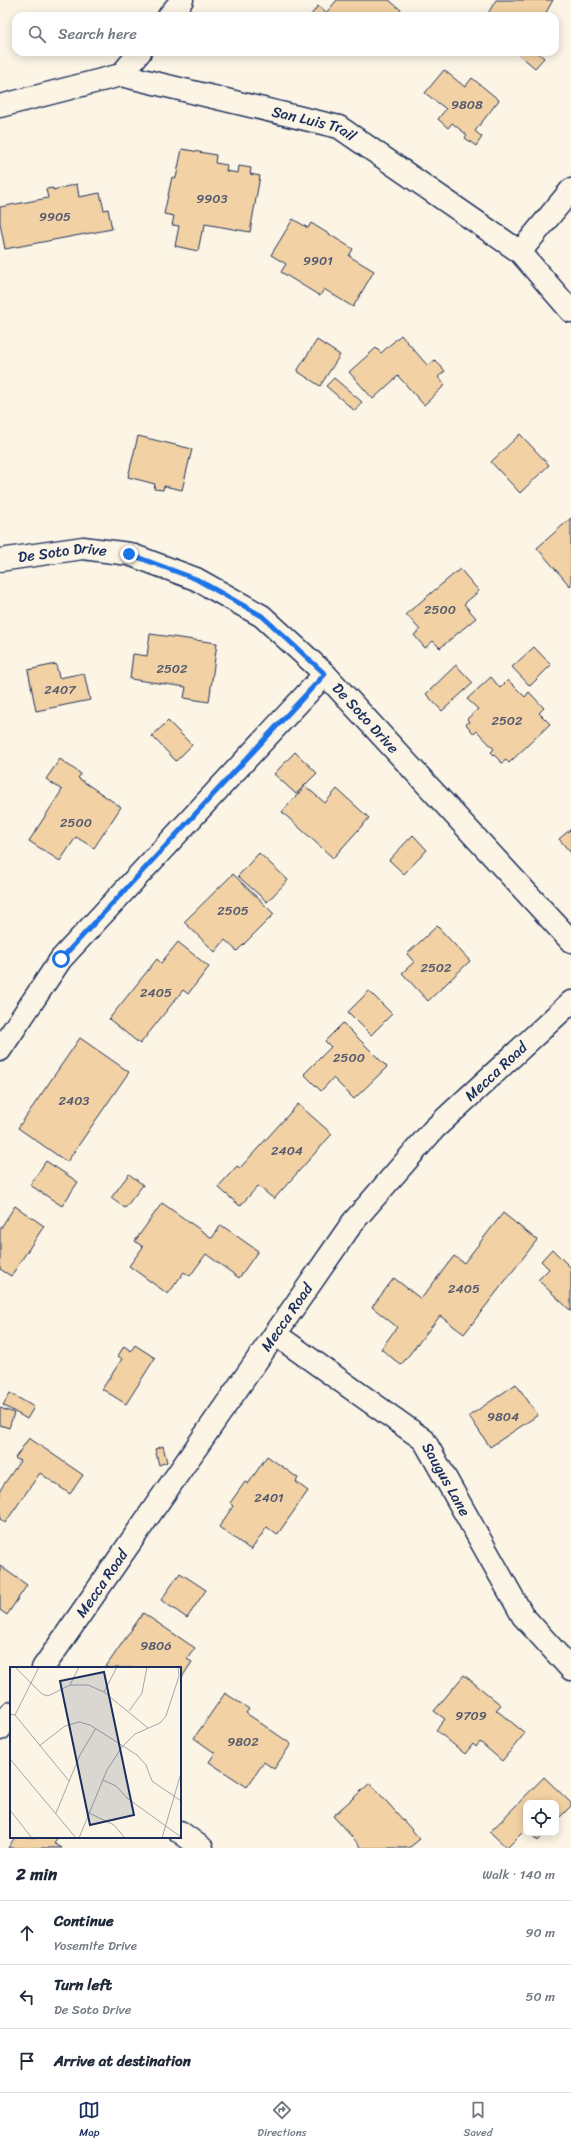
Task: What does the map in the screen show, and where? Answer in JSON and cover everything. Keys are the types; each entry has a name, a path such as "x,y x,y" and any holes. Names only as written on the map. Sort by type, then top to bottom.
{"street":[{"path":"172,12 182,0"},
{"path":"121,75 137,56"},
{"name":"San Luis Trail","path":"0,106 121,75 339,126 520,252 571,311"},
{"path":"520,252 571,190"},
{"name":"De Soto Drive","path":"0,560 82,548 129,554 196,579 262,616 325,674 571,941"},
{"path":"0,1050 61,959 325,674"},
{"name":"Mecca Road","path":"44,1667 353,1222 434,1129 571,1002"},
{"name":"Saugus Lane","path":"275,1334 424,1440 523,1616 571,1669"},
{"path":"0,1729 10,1715"},
{"path":"181,1833 202,1848"}],"building":[{"path":"337,0 389,0 403,12 327,12"},
{"path":"496,0 553,0 546,12 489,12"},
{"path":"318,6 325,12 313,12"},
{"path":"521,56 542,56 544,58 535,68"},
{"path":"444,70 465,87 472,78 499,100 475,131 482,137 476,146 465,138 467,135 452,123 448,128 438,119 446,109 425,93"},
{"path":"182,149 216,155 215,163 227,165 226,171 238,173 239,166 251,168 250,174 260,176 250,232 205,224 198,251 175,246 179,226 172,225 174,216 164,214 172,177 176,178"},
{"path":"77,184 79,197 100,193 104,210 108,209 112,229 5,249 0,223 0,207 48,198 46,189 53,188 53,190"},
{"path":"293,219 308,228 311,223 353,249 349,256 374,271 353,307 324,289 320,296 281,272 286,264 271,255"},
{"path":"401,335 428,366 435,360 445,371 438,377 445,385 424,405 398,376 373,399 349,372 376,348 381,353"},
{"path":"317,340 340,355 320,386 297,371"},
{"path":"334,378 362,402 355,411 326,386"},
{"path":"520,434 549,465 520,493 491,462"},
{"path":"138,436 192,449 182,490 164,486 163,490 154,489 155,484 128,477"},
{"path":"571,518 571,585 570,586 537,548"},
{"path":"460,569 479,591 464,604 476,618 440,648 433,641 425,648 414,635 420,630 406,614"},
{"path":"150,634 217,643 209,702 184,698 186,687 130,679 133,654 147,656"},
{"path":"534,647 551,665 530,686 512,667"},
{"path":"56,664 59,678 84,673 90,700 36,711 28,670"},
{"path":"456,665 473,683 442,711 426,694"},
{"path":"491,677 500,688 508,680 525,697 529,692 544,708 539,713 550,724 509,763 506,760 502,763 491,752 494,749 477,731 474,734 466,724 469,722 467,719 478,709 467,699"},
{"path":"168,721 192,745 176,761 152,736"},
{"path":"295,752 317,773 296,794 274,774"},
{"path":"60,759 81,774 78,778 121,807 94,848 76,837 60,861 29,841 62,790 46,779"},
{"path":"305,786 325,803 337,789 369,818 333,858 282,812"},
{"path":"571,829 571,853 559,839"},
{"path":"413,835 427,850 404,874 389,860"},
{"path":"259,853 288,880 267,902 238,876"},
{"path":"233,874 274,914 237,951 225,940 215,952 184,922"},
{"path":"437,926 470,961 428,1001 402,973 414,962 407,954"},
{"path":"178,942 209,967 188,994 183,990 140,1044 109,1019 157,959 161,963"},
{"path":"369,991 392,1014 371,1035 348,1012"},
{"path":"343,1023 387,1067 354,1099 333,1078 321,1091 304,1074 331,1047 325,1041"},
{"path":"80,1038 129,1072 67,1162 18,1128"},
{"path":"298,1104 332,1134 274,1199 258,1186 240,1206 218,1187 237,1166 240,1168"},
{"path":"46,1161 78,1182 62,1206 30,1185"},
{"path":"129,1174 143,1185 125,1208 111,1198"},
{"path":"162,1203 212,1238 221,1225 258,1251 239,1278 206,1254 190,1276 184,1272 168,1294 129,1266 143,1247 135,1241"},
{"path":"15,1206 44,1226 11,1276 0,1269 0,1229"},
{"path":"503,1213 537,1240 464,1334 440,1316 401,1365 381,1349 397,1327 372,1307 394,1278 421,1299 454,1256 464,1263"},
{"path":"552,1249 571,1268 571,1311 538,1280 549,1269 541,1261"},
{"path":"135,1345 155,1358 126,1404 102,1389 122,1359 118,1356 124,1346 131,1351"},
{"path":"516,1384 538,1415 490,1447 469,1416"},
{"path":"10,1393 34,1407 27,1419 3,1405"},
{"path":"0,1408 14,1413 9,1428 0,1425"},
{"path":"29,1438 83,1475 70,1494 40,1473 5,1523 0,1519 0,1490 20,1461 15,1458"},
{"path":"163,1446 167,1462 159,1465 155,1449"},
{"path":"267,1456 298,1478 296,1482 308,1491 277,1535 267,1527 251,1550 219,1527 233,1506 230,1503 245,1482 248,1484"},
{"path":"0,1566 27,1585 7,1615 0,1610"},
{"path":"180,1573 206,1590 187,1618 161,1600"},
{"path":"143,1613 195,1648 187,1659 192,1662 181,1678 181,1667 106,1667"},
{"path":"464,1675 501,1705 496,1710 525,1733 502,1761 480,1742 476,1747 473,1744 465,1754 436,1730 445,1719 434,1711"},
{"path":"225,1693 249,1709 246,1713 291,1744 274,1769 264,1762 247,1787 209,1762 215,1753 194,1738"},
{"path":"544,1777 571,1803 571,1806 559,1818 559,1800 523,1800 523,1832 507,1848 490,1832"},
{"path":"370,1783 420,1839 409,1848 362,1848 333,1816"},
{"path":"533,1836 542,1836 538,1841"},
{"path":"14,1838 57,1838 54,1843 62,1848 8,1848"}],"route":[{"path":"61,959 325,674 262,616 196,579 129,554"}]}
